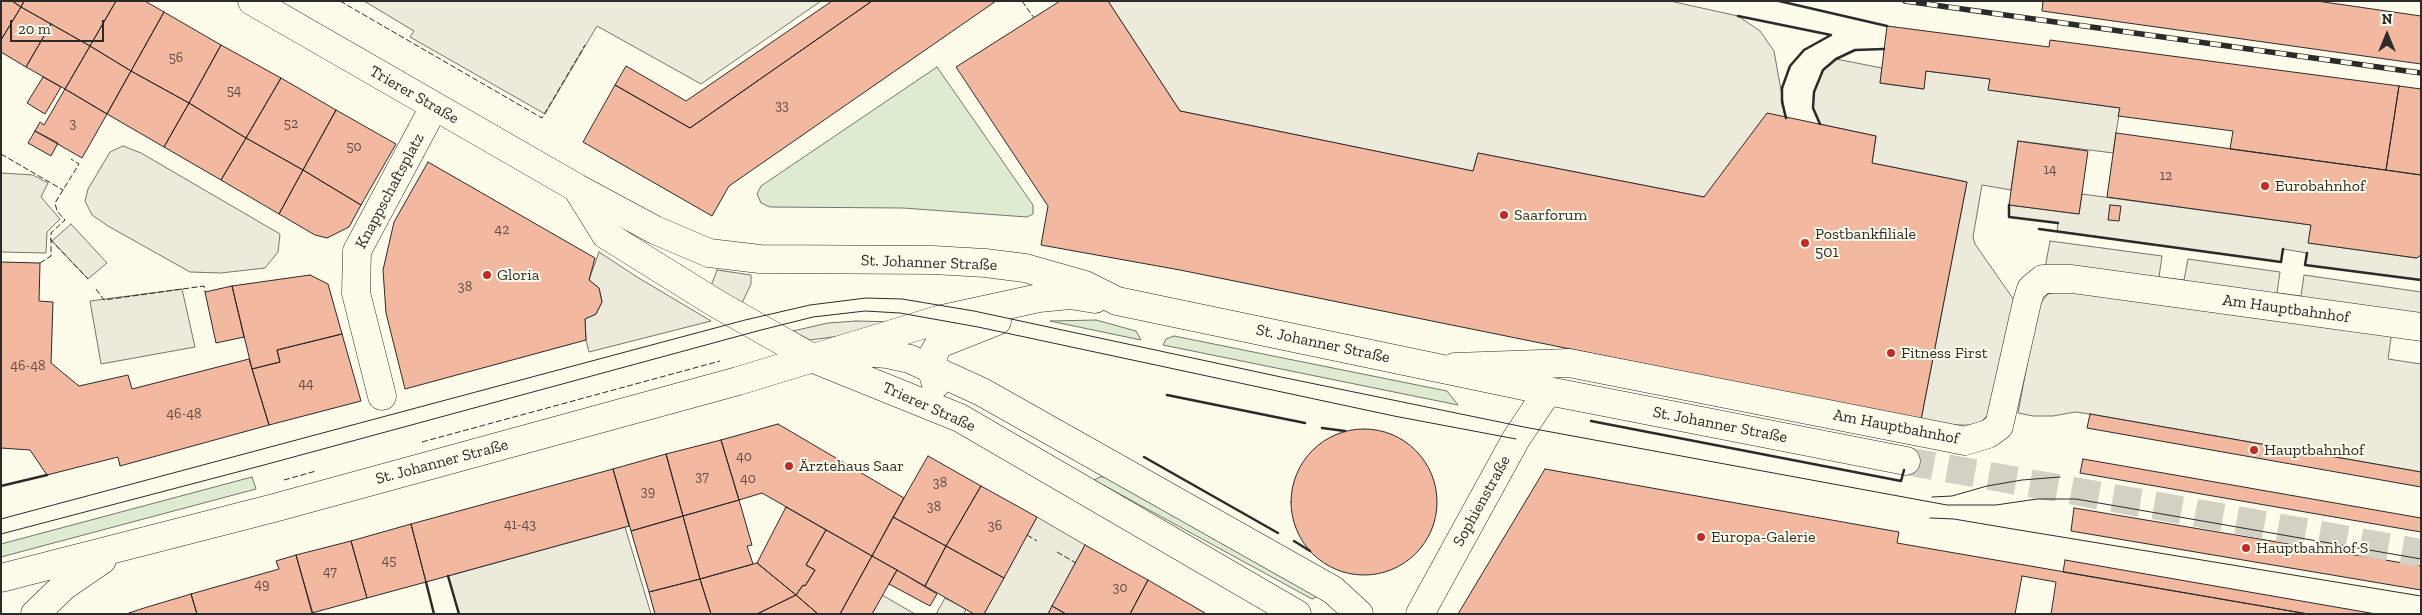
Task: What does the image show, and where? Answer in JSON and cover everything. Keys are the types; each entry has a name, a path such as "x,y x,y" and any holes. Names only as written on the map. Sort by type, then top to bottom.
{"main road":[{"name":"Trierer Straße","path":"252,1 577,188 685,244 709,253 740,257"},
{"name":"Knappschaftsplatz","path":"382,396 356,293 357,251 434,107"},
{"name":"Trierer Straße","path":"577,188 606,235 717,304 814,360 887,387 960,418 1297,614"},
{"name":"St. Johanner Straße","path":"740,257 791,260 933,260 985,263 1052,274 1085,285 1117,301"},
{"name":"Am Hauptbahnhof","path":"1436,368 1569,363 1965,441 1988,434 1999,426 2027,302 2031,289 2043,279 2072,279 2421,327"},
{"name":"St. Johanner Straße","path":"1,578 119,549 766,374 919,325 1019,301 1070,295 1117,301 1548,391 1906,460"},
{"path":"960,418 938,391 931,367 939,344 978,326 1016,316 1117,301"},
{"name":"Trierer Straße","path":"841,351 887,354 931,367 991,397 1333,590 1359,614"},
{"name":"St. Johanner Straße","path":"766,374 831,376 887,387"},
{"name":"Sophienstraße","path":"1420,614 1504,460 1548,391"},
{"name":"St. Johanner Straße","path":"35,614 64,586 119,549"}],"green space":[{"path":"937,67 1033,205 1033,214 1027,217 903,208 770,207 761,203 757,194 761,186"},
{"path":"1096,320 1136,331 1141,340 1050,321"},
{"path":"1174,336 1447,391 1458,405 1163,345 1166,339"},
{"path":"252,477 256,489 1,557 1,544"},
{"path":"1100,477 1111,477 1315,592 1316,597 1312,599 1094,480"}],"shaded area":[{"path":"364,1 821,1 701,84 597,26 545,114 410,37 414,31"},
{"path":"1108,1 1670,1 1738,16 1760,31 1774,51 1786,118 1704,197 1478,153 1473,171 1180,111"},
{"path":"1836,59 1882,68 1880,83 1923,89 1926,71 1990,79 1989,90 2120,108 2113,153 2018,141 2011,190 1982,185 1973,237 1975,244 2014,300 1989,414 1981,422 1969,425 1952,425 1921,420 1967,182 1872,163 1876,136 1820,124 1813,108 1814,92 1823,70"},
{"path":"123,146 141,153 280,234 278,252 265,268 221,273 190,272 108,226 92,215 85,201 88,189 110,152"},
{"path":"1,173 33,175 48,183 41,197 60,219 47,232 46,253 1,252"},
{"path":"2082,194 2311,225 2309,243 2416,258 2421,255 2421,280 2305,265 2307,253 2283,249 2281,262 2057,231 2058,223 2009,217 2009,205 2079,214"},
{"path":"71,224 107,263 88,279 52,241"},
{"path":"2050,241 2162,256 2159,277 2184,280 2188,259 2280,272 2277,293 2301,296 2304,275 2421,292 2421,327 2393,324 2388,359 2421,364 2421,472 2090,414 2075,412 2053,416 2033,416 2018,413 2036,316 2042,301 2048,294 2059,291 2043,279"},
{"path":"599,252 711,321 589,352 586,340 585,319 596,314 602,302 599,288 589,280"},
{"path":"717,270 751,275 751,284 742,303 711,286"},
{"path":"182,289 195,347 101,364 90,301"},
{"path":"856,321 899,322 855,334 810,340 793,331 828,323"},
{"path":"1037,517 1085,545 1048,614 984,614"},
{"path":"625,527 651,614 459,614 448,576"},
{"path":"882,595 915,614 872,614"},
{"path":"945,598 966,609 964,614 936,614"}],"building":[{"path":"1,1 12,1 21,7 1,40"},
{"path":"12,1 24,1 21,7"},
{"path":"24,1 116,1 90,46 21,7"},
{"path":"116,1 145,1 164,12 131,71 90,46"},
{"path":"832,1 872,1 690,128 615,85 626,66 686,101"},
{"path":"872,1 996,1 729,186 712,216 583,142 615,85 690,128"},
{"name":"Saarforum","path":"1060,1 1108,1 1180,111 1473,171 1478,153 1704,197 1767,113 1876,136 1872,163 1967,182 1921,420 1180,270 1041,245 1048,206 956,67"},
{"path":"2043,1 2317,1 2421,16 2421,64 2042,11"},
{"path":"21,7 51,24 26,67 1,52 1,40"},
{"path":"164,12 221,45 189,103 131,71"},
{"path":"51,24 90,46 65,89 26,67"},
{"path":"1887,26 2049,47 2050,40 2399,86 2386,170 2230,149 2233,131 2118,116 2120,108 1988,90 1990,79 1926,71 1924,89 1880,83"},
{"path":"221,45 281,78 246,138 189,103"},
{"path":"90,46 131,71 107,114 65,89"},
{"path":"131,71 189,103 164,147 107,114"},
{"path":"43,77 61,87 45,114 27,103"},
{"path":"281,78 336,110 303,170 246,138"},
{"path":"2399,86 2421,89 2421,175 2386,170"},
{"path":"65,89 107,114 82,158 35,131 40,122 44,125"},
{"path":"189,103 246,138 221,180 164,147"},
{"path":"336,110 396,144 361,205 303,170"},
{"path":"35,131 58,143 51,156 28,143"},
{"name":"Eurobahnhof","path":"2116,133 2421,175 2421,255 2417,258 2308,243 2311,225 2107,197"},
{"path":"246,138 303,170 279,214 221,180"},
{"path":"2018,141 2088,151 2079,214 2009,205"},
{"name":"Gloria","path":"428,162 595,258 589,280 599,288 602,302 596,314 585,319 586,340 405,389 386,313 383,270 394,222"},
{"path":"303,170 361,205 349,227 327,238 315,235 279,214"},
{"path":"2110,205 2121,206 2119,221 2108,220"},
{"path":"1,262 40,263 39,301 53,302 51,363 79,386 128,375 132,389 249,359 269,425 120,466 118,457 47,475 30,450 1,448"},
{"path":"310,275 328,284 342,334 277,350 280,362 252,369 232,286"},
{"path":"232,286 244,337 216,343 205,292"},
{"path":"342,334 361,401 269,425 252,369 280,362 277,350"},
{"name":"Hauptbahnhof","path":"2090,414 2421,472 2421,487 2087,428"},
{"name":"Ärztehaus Saar","path":"778,424 904,498 872,556 762,493 739,500 721,440"},
{"path":"1364,429 1392,435 1415,451 1431,474 1437,502 1431,530 1415,553 1392,569 1364,575 1336,569 1313,553 1297,530 1291,502 1297,474 1313,451 1336,435"},
{"path":"721,440 739,500 683,516 666,454"},
{"path":"666,454 683,516 631,531 613,469"},
{"path":"928,456 981,486 946,546 893,517"},
{"path":"2083,459 2421,518 2421,532 2080,473"},
{"path":"613,469 629,526 426,582 411,524"},
{"name":"Europa-Galerie","path":"1545,469 1899,532 1897,543 2308,614 1458,614"},
{"path":"981,486 1037,517 1004,578 946,546"},
{"path":"739,500 752,545 747,546 753,564 700,579 683,516"},
{"path":"786,507 826,530 806,565 815,570 805,586 803,585 796,595 757,563"},
{"name":"Hauptbahnhof S","path":"2074,508 2421,566 2421,590 2071,531"},
{"path":"683,516 700,579 649,592 631,531"},
{"path":"893,517 946,546 925,586 872,556"},
{"path":"411,524 426,582 367,598 351,541"},
{"path":"826,530 872,556 840,614 818,614 796,595 803,585 805,586 815,570 806,565"},
{"path":"351,541 367,598 312,613 296,555"},
{"path":"1085,545 1148,580 1130,614 1066,614 1052,606"},
{"path":"946,546 1004,578 984,614 974,614 925,586"},
{"path":"296,555 313,614 197,614 191,594 279,569 276,561"},
{"path":"872,556 897,570 872,614 840,614"},
{"path":"2065,560 2376,614 2308,614 2063,572"},
{"path":"757,563 796,595 757,614 711,614 700,579"},
{"path":"897,570 937,594 930,606 889,584"},
{"path":"2022,576 2056,582 2051,614 2015,614"},
{"path":"700,579 711,614 655,614 649,592"},
{"path":"1148,580 1205,613 1205,614 1130,614"},
{"path":"191,594 197,614 126,614 144,608"},
{"path":"796,595 818,614 757,614"},
{"path":"1052,606 1066,614 1048,614"}],"tunnel":[{"path":"1906,461 2421,553"}],"tram line":[{"path":"1,519 745,320 810,305 866,298 902,299 974,311 1524,427 1947,505 1996,505 2037,499 2076,499 2421,559"},
{"path":"1,534 264,465 761,330 813,317 865,311 900,313 978,327 1394,416 1516,439"},
{"path":"1932,497 1952,496 1987,486 2022,480 2060,477"},
{"path":"1930,518 1954,519 2421,596"}],"railway":[{"path":"1905,1 2421,73"}],"fence":[{"path":"340,1 542,118 585,45"},
{"path":"1022,1 1034,18"},
{"path":"1,154 63,190"},
{"path":"40,263 51,256 51,233 65,220 57,211 55,203 79,164 71,159"},
{"path":"50,239 88,279"},
{"path":"96,289 104,300 204,286 205,292"},
{"path":"422,442 720,361"},
{"path":"284,480 316,471"},
{"path":"1027,535 1037,541"},
{"path":"1057,552 1076,563"},
{"path":"448,576 459,614"}],"wall":[{"path":"1779,1 1887,26"},
{"path":"1738,16 1831,35 1804,50 1790,66 1782,88 1782,102 1786,118"},
{"path":"1820,124 1813,108 1814,92 1823,70 1836,59 1855,50 1884,49"},
{"path":"2009,205 2009,217 2058,223"},
{"path":"2039,229 2281,262 2283,249"},
{"path":"2307,253 2305,265 2421,280"},
{"path":"1167,395 1305,423"},
{"path":"1591,421 1901,481 1904,470"},
{"path":"1322,428 1345,431"},
{"path":"1144,457 1278,533"},
{"path":"1,486 47,475"},
{"path":"1294,541 1310,551"},
{"path":"448,576 459,614"},
{"path":"426,582 434,614"}],"place":[{"name":"Eurobahnhof","path":"2265,186"},
{"name":"Saarforum","path":"1504,215"},
{"name":"Postbankfiliale 501","path":"1805,243"},
{"name":"Gloria","path":"487,275"},
{"name":"Fitness First","path":"1891,353"},
{"name":"Hauptbahnhof","path":"2254,450"},
{"name":"Ärztehaus Saar","path":"789,466"},
{"name":"Europa-Galerie","path":"1701,537"},
{"name":"Hauptbahnhof S","path":"2246,548"}]}
